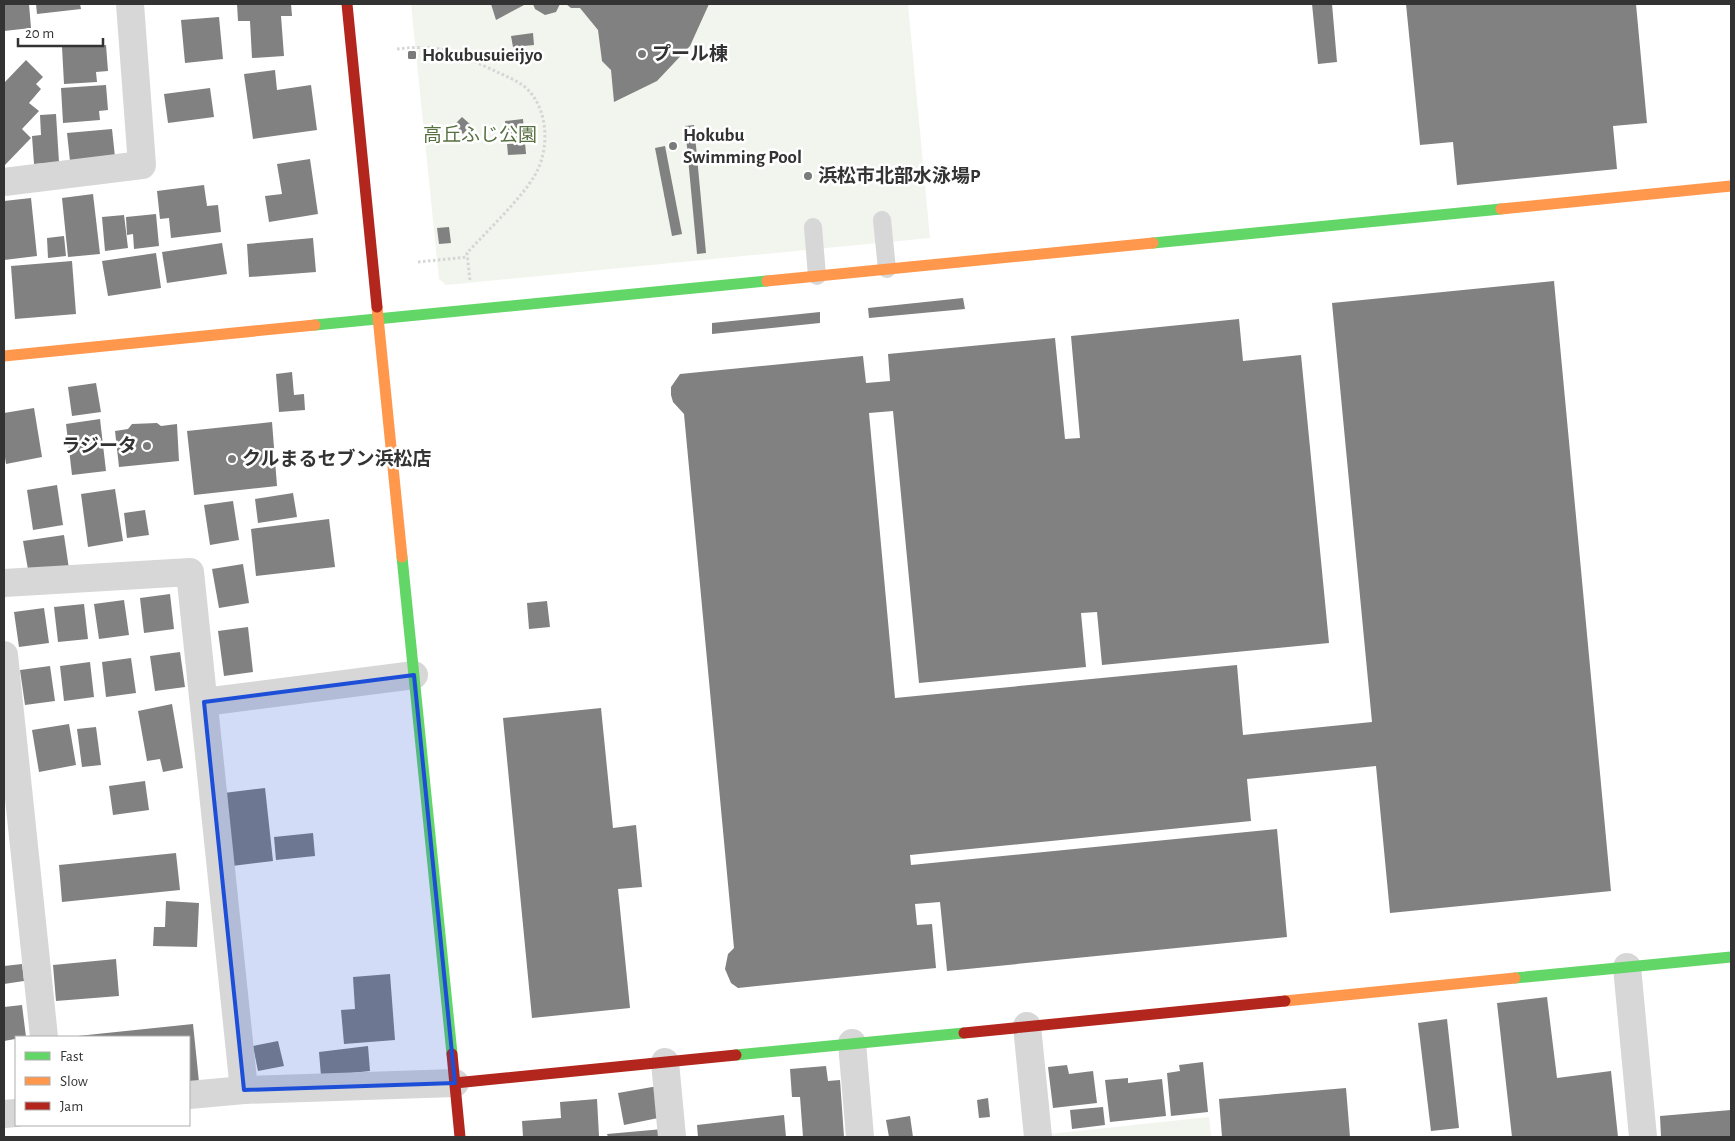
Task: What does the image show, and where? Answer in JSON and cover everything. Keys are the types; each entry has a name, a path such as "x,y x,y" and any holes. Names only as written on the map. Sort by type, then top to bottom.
{"street":[{"path":"4,182 142,164 130,4"},
{"path":"347,4 460,1137"},
{"path":"4,356 1731,186"},
{"path":"4,583 190,572 244,1090"},
{"path":"4,655 44,1036"},
{"path":"204,702 414,675"},
{"path":"190,1096 244,1090 455,1083 1731,957"},
{"path":"1628,967 1643,1137"},
{"path":"1027,1026 1038,1137"},
{"path":"852,1044 860,1137"},
{"path":"665,1062 672,1137"}],"lane":[{"path":"882,220 887,269"},
{"path":"813,227 818,276"}],"path":[{"path":"397,49 431,46 450,51 515,80 526,87 540,108 545,133 539,166 530,182 468,253 471,287"},
{"path":"418,262 468,257"}],"highlighted area":[{"path":"414,675 455,1083 244,1090 204,702"}],"green space":[{"name":"Hokubu Swimming Pool","path":"411,4 908,4 930,238 446,285 439,279"},
{"path":"1209,1117 1211,1137 1050,1137 1050,1134"}],"building":[{"path":"4,4 29,4 31,28 4,31"},
{"path":"36,4 80,4 81,9 37,14"},
{"path":"237,4 291,4 292,16 281,16 284,56 252,58 250,21 238,21"},
{"path":"491,4 526,4 496,20"},
{"path":"533,4 560,4 556,12 545,15 535,9"},
{"name":"プール棟","path":"566,4 709,4 690,46 657,81 614,102 611,70 602,61 598,30 580,8 571,8"},
{"path":"1312,4 1332,4 1337,62 1318,64"},
{"path":"1406,4 1636,4 1647,123 1613,126 1617,169 1457,185 1453,142 1420,145"},
{"path":"219,17 223,59 185,63 181,20"},
{"path":"533,33 534,45 513,47 511,36"},
{"path":"106,45 108,71 96,72 97,82 64,84 62,47"},
{"path":"26,60 43,77 36,84 41,89 29,103 39,111 22,129 31,138 4,166 4,83"},
{"path":"275,70 277,90 311,85 317,130 253,139 244,74"},
{"path":"106,85 108,110 99,111 100,120 63,123 61,88"},
{"path":"210,88 214,117 168,123 164,94"},
{"path":"56,114 59,162 34,164 32,136 41,135 40,115"},
{"path":"462,117 471,125 463,134 453,126"},
{"path":"523,119 526,154 508,155 505,121"},
{"path":"694,125 706,253 697,254 685,126"},
{"path":"112,129 115,157 70,161 67,133"},
{"path":"665,146 682,234 672,236 655,148"},
{"path":"310,159 318,214 269,222 265,196 282,194 277,164"},
{"path":"204,185 207,206 218,205 221,232 171,238 169,218 160,219 157,191"},
{"path":"93,194 100,254 68,257 62,198"},
{"path":"31,198 37,256 4,260 4,201"},
{"path":"156,214 159,246 134,249 133,234 127,235 126,217"},
{"path":"124,215 128,248 105,251 102,217"},
{"path":"449,227 451,243 439,244 437,228"},
{"path":"64,236 66,256 48,258 47,238"},
{"path":"313,238 316,272 249,277 247,244"},
{"path":"222,243 227,274 167,283 162,252"},
{"path":"156,253 161,288 108,296 102,261"},
{"path":"72,261 76,314 15,319 11,266"},
{"path":"1554,281 1611,891 1390,913 1376,766 1247,779 1251,821 910,855 911,865 1277,829 1287,937 947,971 940,902 915,904 917,925 932,924 936,968 738,988 731,983 725,969 728,954 734,948 684,414 673,402 671,395 671,387 680,374 863,356 866,383 890,381 888,354 1055,338 1065,439 1080,438 1071,336 1239,319 1243,361 1301,355 1329,643 1102,665 1097,612 1081,613 1086,667 919,683 893,411 869,413 895,698 1237,665 1243,735 1372,722 1332,303"},
{"path":"963,298 965,309 869,318 868,308"},
{"path":"820,312 820,323 712,334 712,323"},
{"path":"292,372 294,395 304,394 305,410 279,412 276,374"},
{"path":"96,383 101,412 72,416 68,387"},
{"path":"34,408 42,457 6,464 4,413"},
{"path":"100,419 106,471 72,475 66,424"},
{"name":"クルまるセブン浜松店","path":"272,422 277,486 194,495 187,431"},
{"name":"ラジータ","path":"157,423 161,426 177,424 179,461 119,467 115,431 128,429 132,424"},
{"path":"57,485 63,525 33,530 27,490"},
{"path":"115,489 123,541 88,547 81,494"},
{"path":"293,493 297,517 258,523 255,499"},
{"path":"233,501 239,540 210,545 204,505"},
{"path":"145,510 149,535 127,538 124,513"},
{"path":"329,519 335,567 256,576 251,529"},
{"path":"64,535 69,569 29,575 23,541"},
{"path":"243,564 249,603 219,608 212,569"},
{"path":"170,594 174,629 144,633 140,598"},
{"path":"124,600 129,635 99,639 94,604"},
{"path":"547,601 550,627 529,629 527,603"},
{"path":"84,604 88,639 58,642 54,607"},
{"path":"44,608 49,643 19,647 14,612"},
{"path":"248,627 253,672 224,676 218,631"},
{"path":"180,652 185,687 155,691 150,656"},
{"path":"131,658 136,693 106,697 102,662"},
{"path":"90,662 94,697 64,701 60,666"},
{"path":"50,666 55,701 25,705 20,670"},
{"path":"172,704 183,768 163,772 160,759 147,761 138,711"},
{"path":"601,708 613,828 636,825 642,887 618,889 630,1008 532,1018 503,718"},
{"path":"69,724 76,765 39,772 32,730"},
{"path":"96,727 101,765 82,767 77,729"},
{"path":"145,781 149,810 113,815 109,786"},
{"path":"265,788 273,861 232,866 224,793"},
{"path":"313,833 315,856 276,860 274,837"},
{"path":"176,853 180,890 62,902 59,865"},
{"path":"166,901 199,903 197,947 153,946 154,927 165,927"},
{"path":"116,959 119,996 56,1001 53,965"},
{"path":"22,964 24,981 4,984 4,966"},
{"path":"390,974 395,1040 344,1044 341,1010 355,1009 353,977"},
{"path":"1547,997 1557,1078 1611,1071 1618,1137 1512,1137 1497,1003"},
{"path":"22,1005 26,1036 15,1036 15,1039 4,1041 4,1007"},
{"path":"1447,1019 1459,1128 1431,1131 1418,1023"},
{"path":"193,1024 199,1082 190,1083 190,1036 78,1036"},
{"path":"278,1041 284,1066 258,1071 253,1046"},
{"path":"368,1046 370,1071 321,1076 319,1052"},
{"path":"1203,1062 1208,1112 1171,1116 1167,1073 1180,1071 1179,1065"},
{"path":"1067,1065 1069,1074 1093,1071 1097,1103 1053,1108 1048,1067"},
{"path":"826,1066 828,1081 840,1080 844,1137 803,1137 800,1097 792,1097 790,1069"},
{"path":"1128,1078 1128,1083 1162,1079 1166,1116 1110,1122 1105,1080"},
{"path":"658,1086 663,1117 624,1125 618,1093"},
{"path":"1346,1088 1350,1137 1222,1137 1219,1099"},
{"path":"988,1098 990,1117 979,1118 977,1100"},
{"path":"597,1099 599,1136 523,1137 522,1121 561,1118 560,1102"},
{"path":"1103,1107 1105,1125 1072,1129 1070,1110"},
{"path":"1731,1110 1731,1137 1661,1137 1660,1116"},
{"path":"784,1115 786,1137 698,1137 697,1125"},
{"path":"910,1116 913,1137 889,1137 886,1120"},
{"path":"663,1129 664,1137 608,1137 607,1134"}],"traffic: fast":[{"path":"1153,243 1501,209"},
{"path":"315,325 767,281"},
{"path":"402,557 452,1054"},
{"path":"1515,978 1731,957"},
{"path":"736,1055 964,1033"}],"traffic: slow":[{"path":"1501,209 1731,186"},
{"path":"767,281 1153,243"},
{"path":"377,307 402,557"},
{"path":"4,356 315,325"},
{"path":"1285,1001 1515,978"}],"traffic: jam":[{"path":"347,4 377,307"},
{"path":"964,1033 1285,1001"},
{"path":"452,1054 460,1137"},
{"path":"455,1083 736,1055"}],"place":[{"name":"プール棟","path":"642,54"},
{"name":"Hokubusuieijyo","path":"412,55"},
{"name":"Hokubu Swimming Pool","path":"673,146"},
{"name":"浜松市北部水泳場P","path":"808,176"},
{"name":"ラジータ","path":"147,446"},
{"name":"クルまるセブン浜松店","path":"232,459"}],"park label":[{"name":"高丘ふじ公園","path":"480,135"}]}
